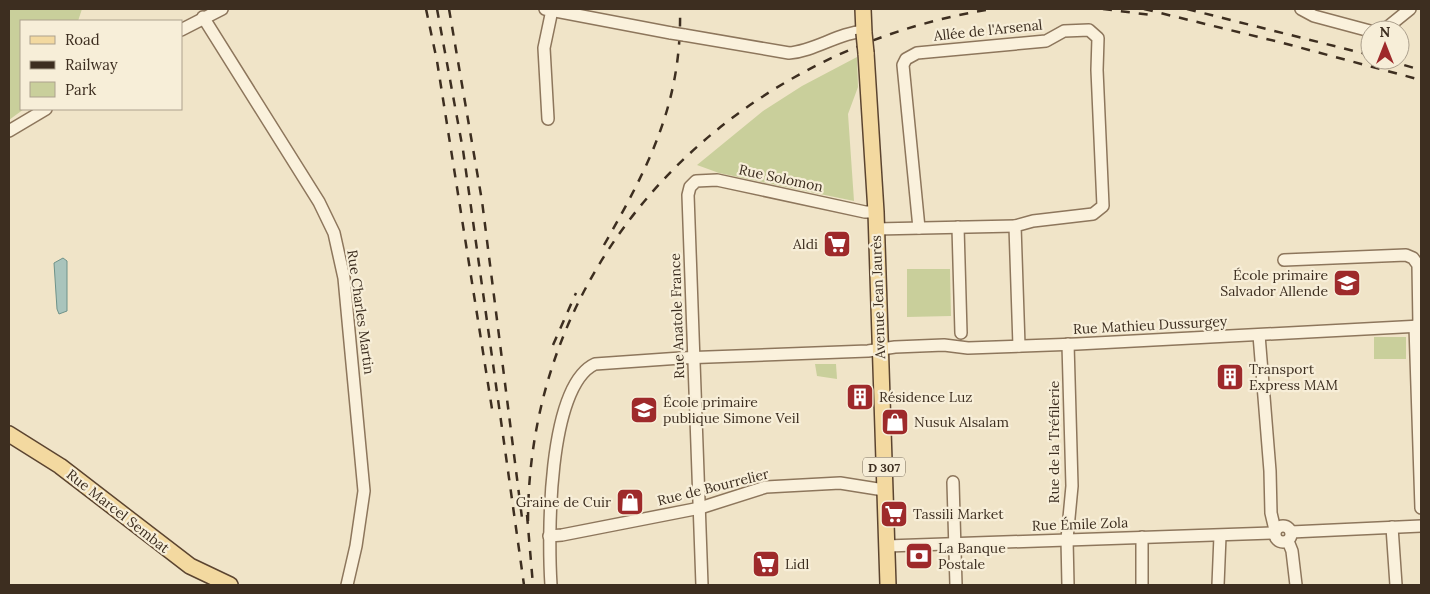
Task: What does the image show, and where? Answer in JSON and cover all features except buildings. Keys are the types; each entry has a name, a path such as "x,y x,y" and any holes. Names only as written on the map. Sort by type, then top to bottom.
{"main road":[{"name":"Avenue Jean Jaurès","path":"863,9 876,212 888,585"},
{"name":"Rue Marcel Sembat","path":"9,434 60,466 190,566 230,585"}],"street":[{"path":"182,29 203,17 222,9"},
{"path":"548,119 544,48 548,9 671,33 789,53 799,52 849,34 864,32"},
{"path":"1301,9 1314,16 1360,28"},
{"path":"1396,20 1410,9"},
{"name":"Rue Charles Martin","path":"203,17 319,202 334,233 344,278 364,491 356,546 347,585"},
{"name":"Allée de l'Arsenal","path":"876,229 1015,226 1033,221 1093,214 1103,206 1097,70 1098,38 1089,30 1064,31 1046,41 917,53 906,59 904,66 919,228"},
{"path":"9,131 44,110"},
{"name":"Rue Solomon","path":"688,195 690,187 696,181 718,180 865,212 876,212"},
{"name":"Rue Anatole France","path":"688,195 702,585"},
{"path":"1015,226 1019,346"},
{"path":"958,227 961,333"},
{"path":"1284,260 1406,256 1414,258 1418,265 1421,508"},
{"name":"Rue Mathieu Dussurgey","path":"551,585 551,490 555,455 571,392 581,374 601,362 944,345 968,348 1068,344 1418,326"},
{"path":"1259,335 1270,471 1270,513 1275,537 1280,542 1290,537 1421,526"},
{"name":"Rue de la Tréfilerie","path":"1068,344 1072,486 1067,539 1068,585"},
{"path":"953,482 956,585"},
{"name":"Rue de Bourrelier","path":"550,536 562,536 700,508 766,487 840,483 884,490"},
{"path":"1392,527 1396,585"},
{"name":"Rue Émile Zola","path":"887,546 1067,539 1220,536 1275,532"},
{"path":"1218,585 1220,536"},
{"path":"1142,537 1142,585"},
{"path":"1290,537 1296,585"}],"green space":[{"path":"9,9 82,9 78,20 20,20 20,110 23,110 9,120"},
{"path":"857,57 858,87 848,114 854,201 719,173 697,165 763,111 802,86"},
{"path":"907,269 950,269 951,316 907,317"},
{"path":"1374,337 1406,337 1406,359 1374,359"},
{"path":"815,364 836,364 837,379 817,376"}],"water":[{"path":"63,258 67,261 67,311 59,314 57,309 54,263"}],"railway":[{"path":"426,9 437,61 492,409"},
{"path":"437,9 463,150 524,585"},
{"path":"449,9 482,201 522,518"},
{"path":"604,245 635,188 660,133 669,104 675,74 679,43 680,9"},
{"path":"528,521 537,424 564,334 607,252 664,180 732,118 811,68 898,31 992,9"},
{"path":"1103,9 1151,15"},
{"path":"1144,9 1283,43 1421,80"},
{"path":"1187,9 1360,52"},
{"path":"1410,67 1421,70"},
{"path":"553,345 576,293"},
{"path":"527,515 533,585"}],"place":[{"name":"Aldi","path":"837,244"},
{"name":"École primaire Salvador Allende","path":"1347,283"},
{"name":"Transport Express MAM","path":"1230,377"},
{"name":"Résidence Luz","path":"860,397"},
{"name":"École primaire publique Simone Veil","path":"644,410"},
{"name":"Nusuk Alsalam","path":"895,422"},
{"name":"Graine de Cuir","path":"630,502"},
{"name":"Tassili Market","path":"894,514"},
{"name":"La Banque Postale","path":"919,556"},
{"name":"Lidl","path":"766,564"}]}
